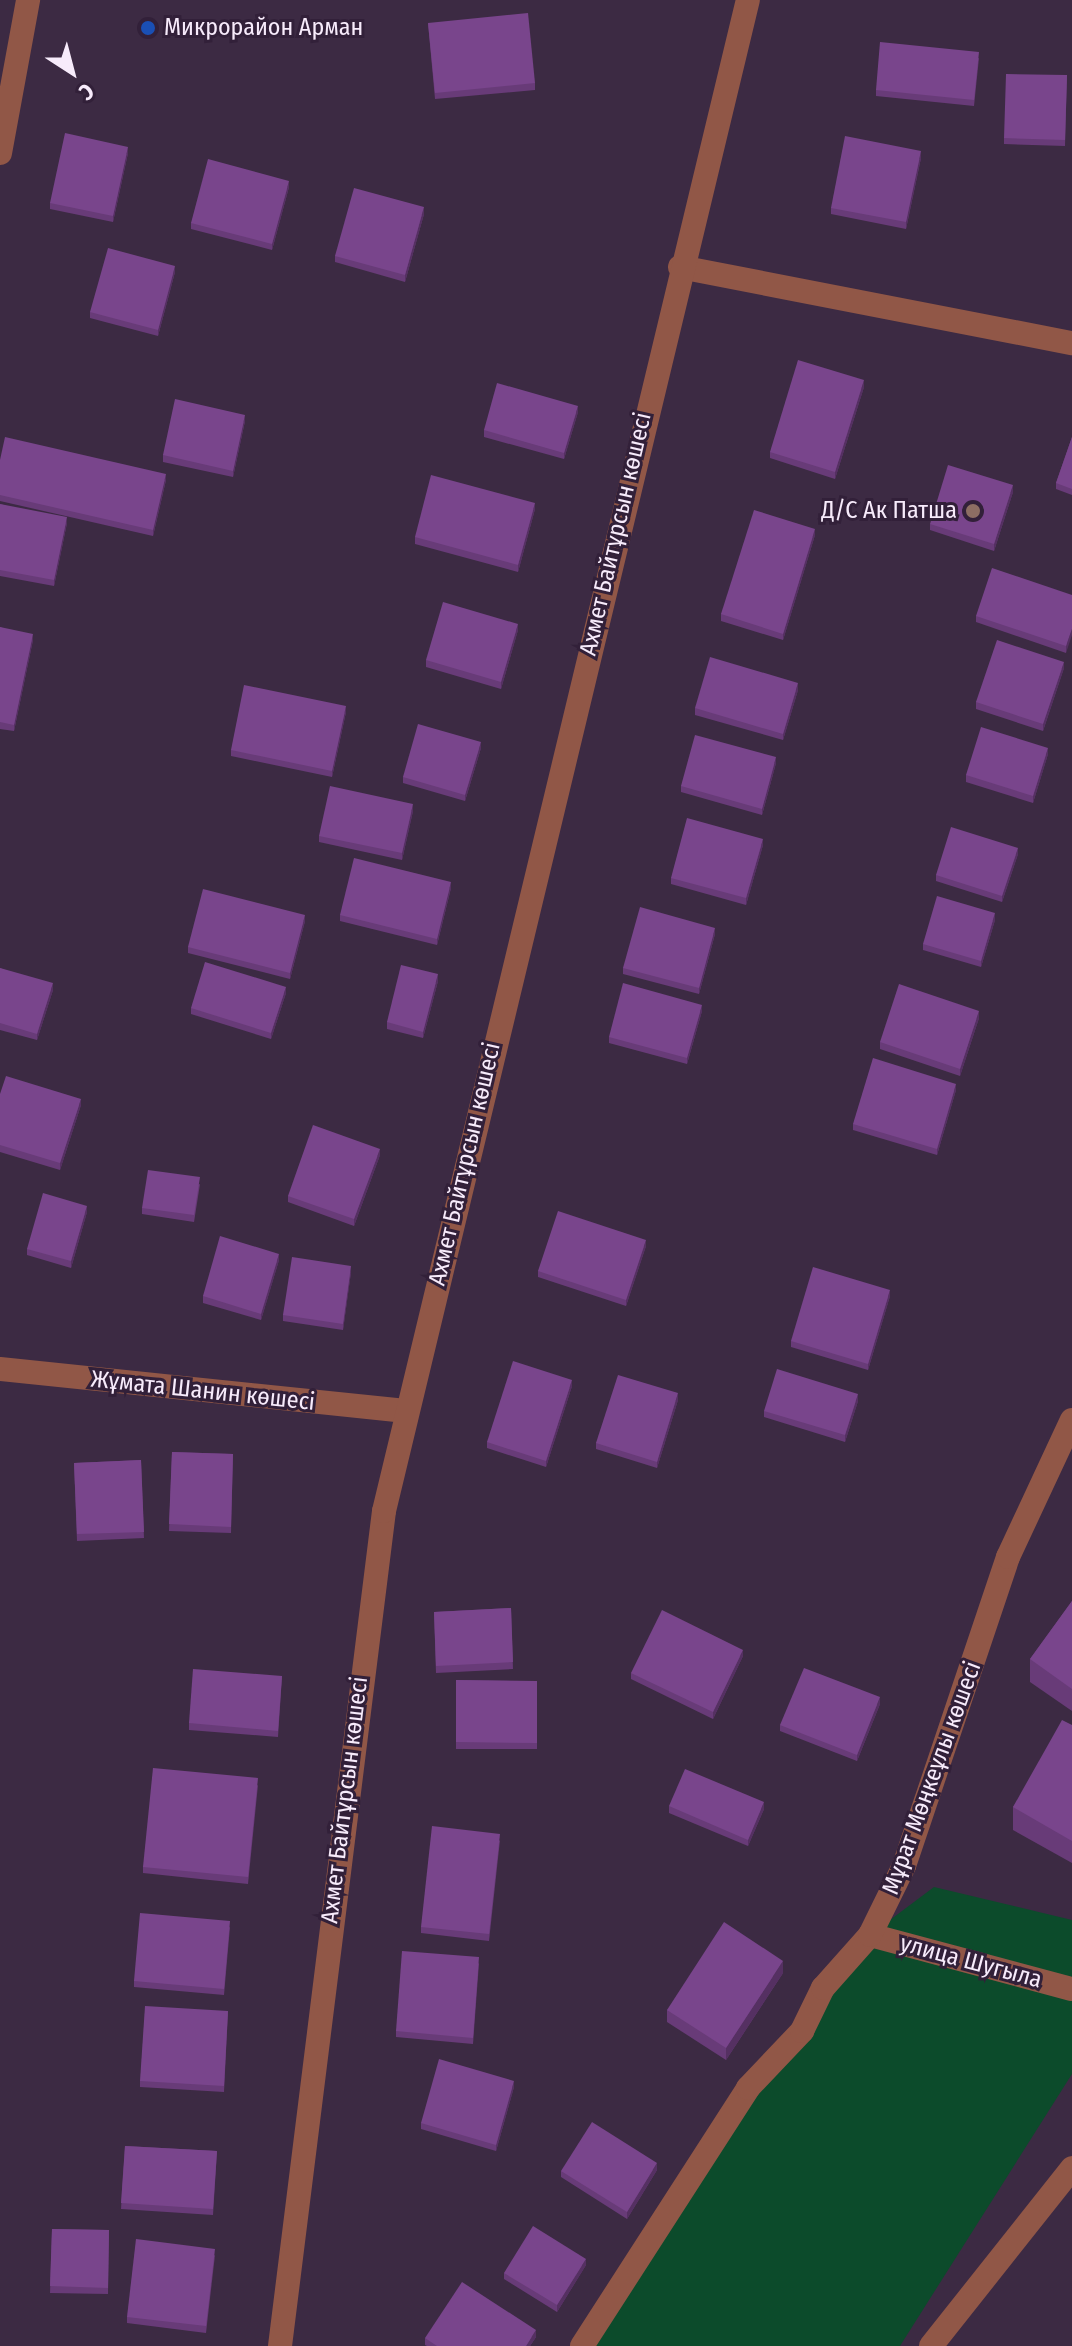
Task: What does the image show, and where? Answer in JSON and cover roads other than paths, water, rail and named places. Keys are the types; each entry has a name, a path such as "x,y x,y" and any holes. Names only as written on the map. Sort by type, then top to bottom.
{"street":[{"path":"0,153 28,0"},
{"name":"Ахмет Байтұрсын көшесі","path":"280,2346 350,1755 384,1511 680,267 748,0"},
{"path":"680,267 1072,343"},
{"name":"Жұмата Шанин көшесі","path":"0,1369 406,1411"},
{"name":"Мұрат Мөңкеұлы көшесі","path":"582,2346 748,2088 802,2031 823,1988 870,1935 904,1866 1008,1557 1072,1420"},
{"name":"улица Шугыла","path":"870,1935 1072,1989"},
{"path":"931,2346 1072,2168"}],"place":[{"name":"Микрорайон Арман","path":"148,28"},
{"name":"Д/С Ак Патша","path":"973,511"}]}
